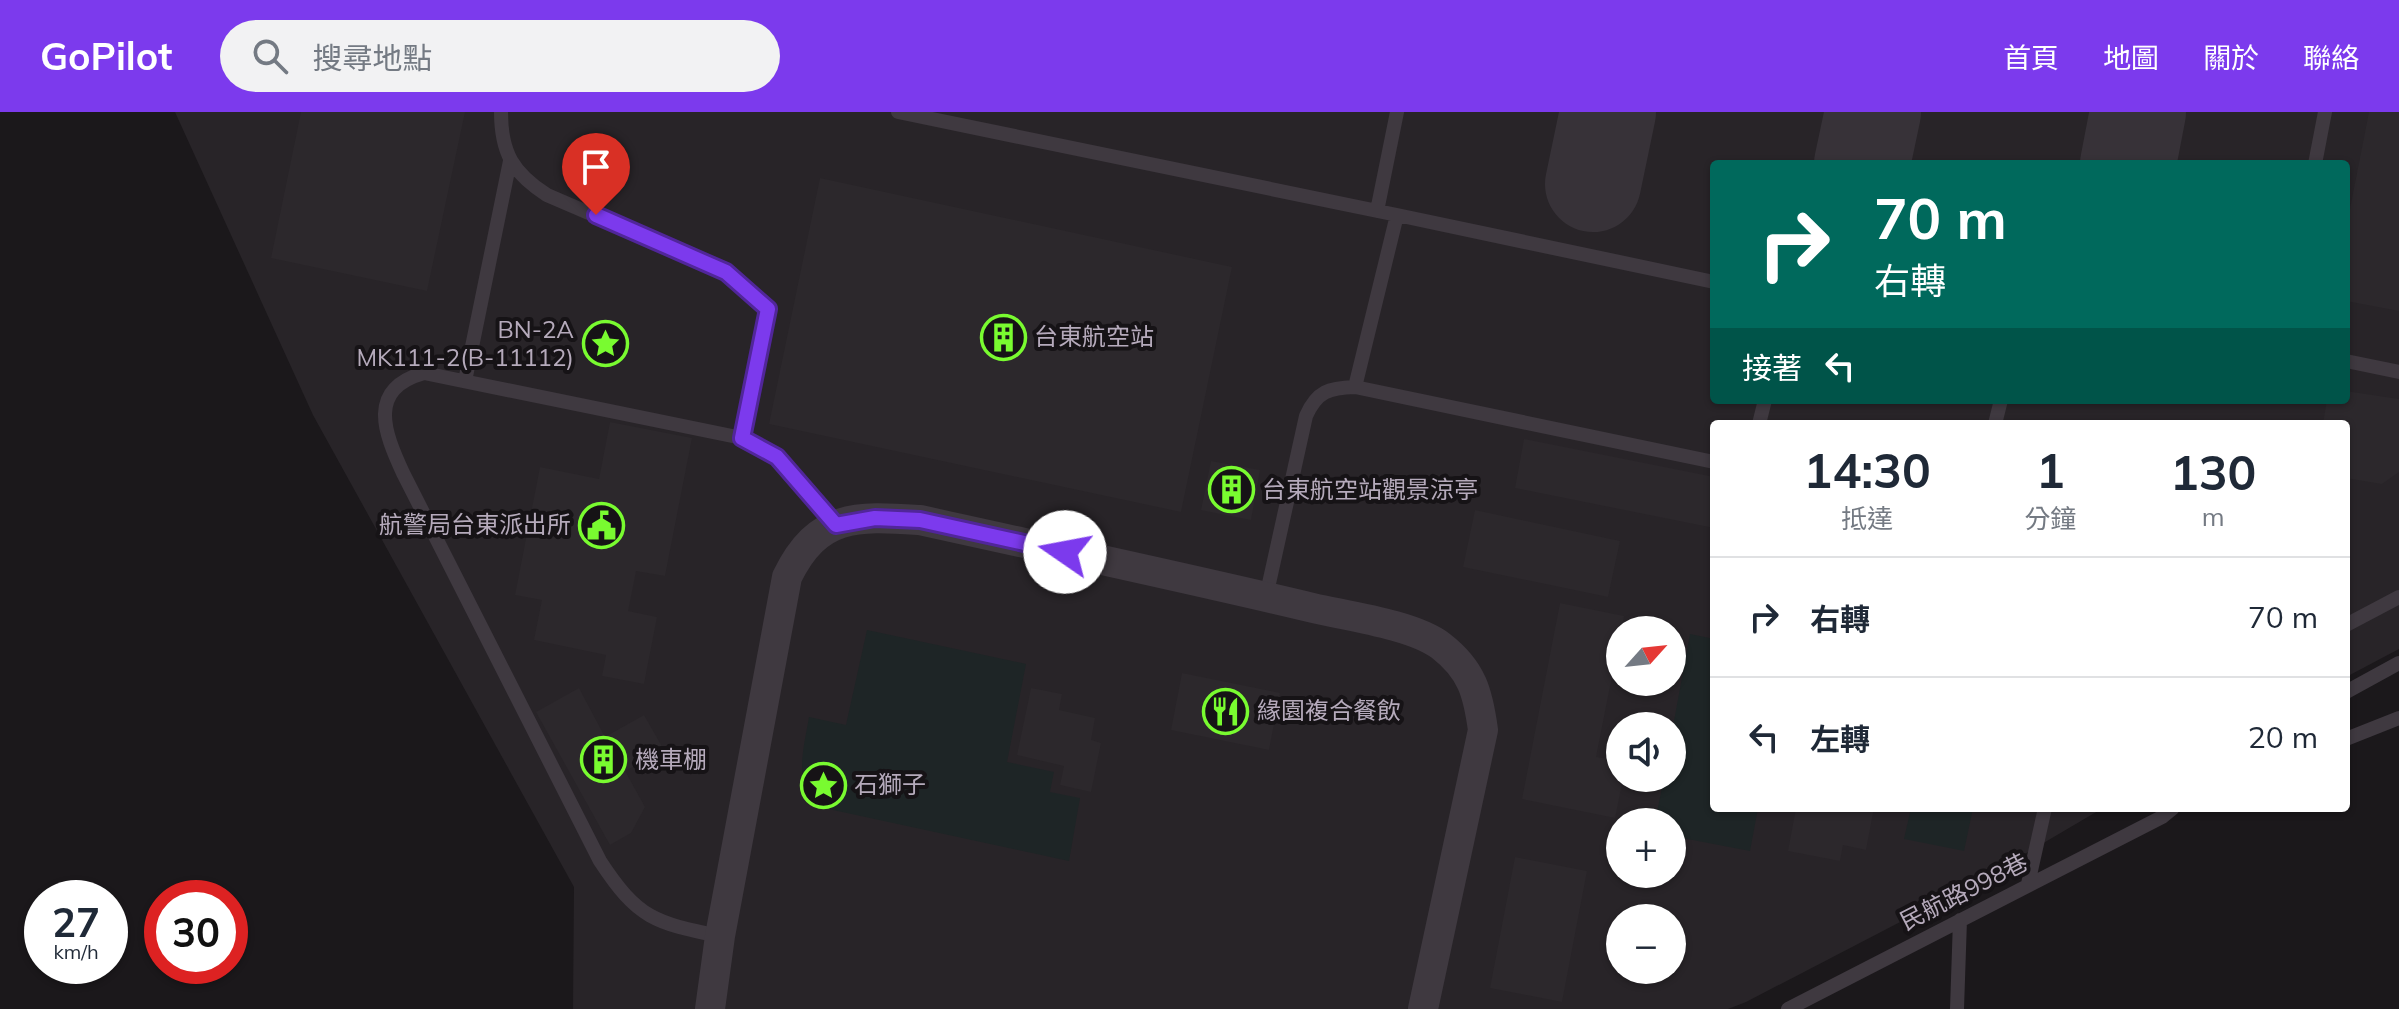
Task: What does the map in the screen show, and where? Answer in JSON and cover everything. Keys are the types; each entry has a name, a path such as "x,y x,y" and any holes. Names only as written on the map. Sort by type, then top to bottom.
{"street":[{"path":"710,1009 720,936 787,577 798,555 813,537 836,525 875,518 920,520 1266,597 1408,630 1439,644 1462,665 1478,695 1483,730 1423,1009"}],"lane":[{"path":"501,112 501,132 510,161 527,182 547,195 726,272 768,309 742,438"},
{"path":"898,112 1710,281"},
{"path":"1377,211 1397,112"},
{"path":"2316,160 2325,112"},
{"path":"465,381 510,161"},
{"path":"1355,387 1397,215"},
{"path":"2350,362 2399,372"},
{"path":"720,936 672,926 650,917 632,904 616,885 593,847 403,473 385,424 386,405 393,388 408,378 424,373 742,438 777,457 836,525"},
{"path":"1266,597 1306,416 1312,401 1325,391 1355,387 1710,461"},
{"path":"2350,623 2399,597"},
{"path":"2350,690 2399,663"},
{"path":"2350,737 2399,718"},
{"path":"2028,884 2044,812"},
{"name":"民航路998巷","path":"1788,1009 2167,812"},
{"path":"1957,1009 1960,920"}],"shaded area":[{"path":"175,112 2399,112 2399,649 2350,675 2350,420 1710,420 1710,812 2096,812 1979,881 1746,1002 1728,1009 573,1009 574,887 313,415"},
{"path":"867,630 1026,664 1007,762 1054,772 1050,792 1080,798 1069,861 833,810 810,794 802,771 809,717 846,725"},
{"path":"1690,634 1710,638 1710,812 1757,812 1750,851 1686,839 1686,808 1658,808 1661,792 1686,792 1686,712 1676,712 1679,696 1686,696 1686,656"},
{"path":"1910,812 1972,812 1964,851 1904,839"}],"building":[{"path":"301,112 465,112 427,291 271,258"},
{"path":"2369,112 2399,112 2399,311 2350,302 2350,209"},
{"name":"台東航空站","path":"820,178 1232,267 1181,512 769,424"},
{"path":"2350,392 2399,399 2399,472 2382,484 2350,479 2350,420 2324,420 2326,404 2350,404"},
{"name":"航警局台東派出所","path":"610,422 692,438 665,576 636,571 628,611 657,617 644,684 602,676 606,655 534,640 542,600 515,595 540,467 599,479"},
{"path":"1524,439 1710,476 1710,527 1515,488"},
{"name":"台東航空站觀景涼亭","path":"1211,461 1260,470 1251,520 1201,510"},
{"path":"1475,510 1620,541 1608,597 1463,567"},
{"path":"1560,603 1624,616 1606,616 1608,696 1596,757 1606,759 1606,792 1620,792 1617,808 1606,808 1606,816 1522,799"},
{"name":"緣園複合餐飲","path":"1182,673 1280,693 1269,750 1171,730"},
{"name":"機車棚","path":"579,688 605,737 644,715 664,750 625,771 645,807 631,833 610,845 536,712"},
{"path":"1031,688 1062,694 1059,710 1095,718 1091,740 1101,743 1091,792 1060,785 1064,766 1017,755"},
{"path":"1795,812 1873,812 1866,850 1843,845 1840,861 1788,851"},
{"path":"1515,857 1587,871 1562,1002 1490,988"}],"taxiway":[{"path":"1593,184 1608,112"},
{"path":"1863,160 1873,112"},
{"path":"2129,160 2138,112"}],"place":[{"name":"台東航空站","path":"1003,337"},
{"name":"BN-2A MK111-2(B-11112)","path":"605,344"},
{"name":"台東航空站觀景涼亭","path":"1231,490"},
{"name":"航警局台東派出所","path":"602,525"},
{"name":"緣園複合餐飲","path":"1226,711"},
{"name":"機車棚","path":"604,760"},
{"name":"石獅子","path":"823,785"}],"route":[{"path":"596,215 726,272 768,309 742,438 777,457 836,525 875,518 920,520 1065,552"}]}
